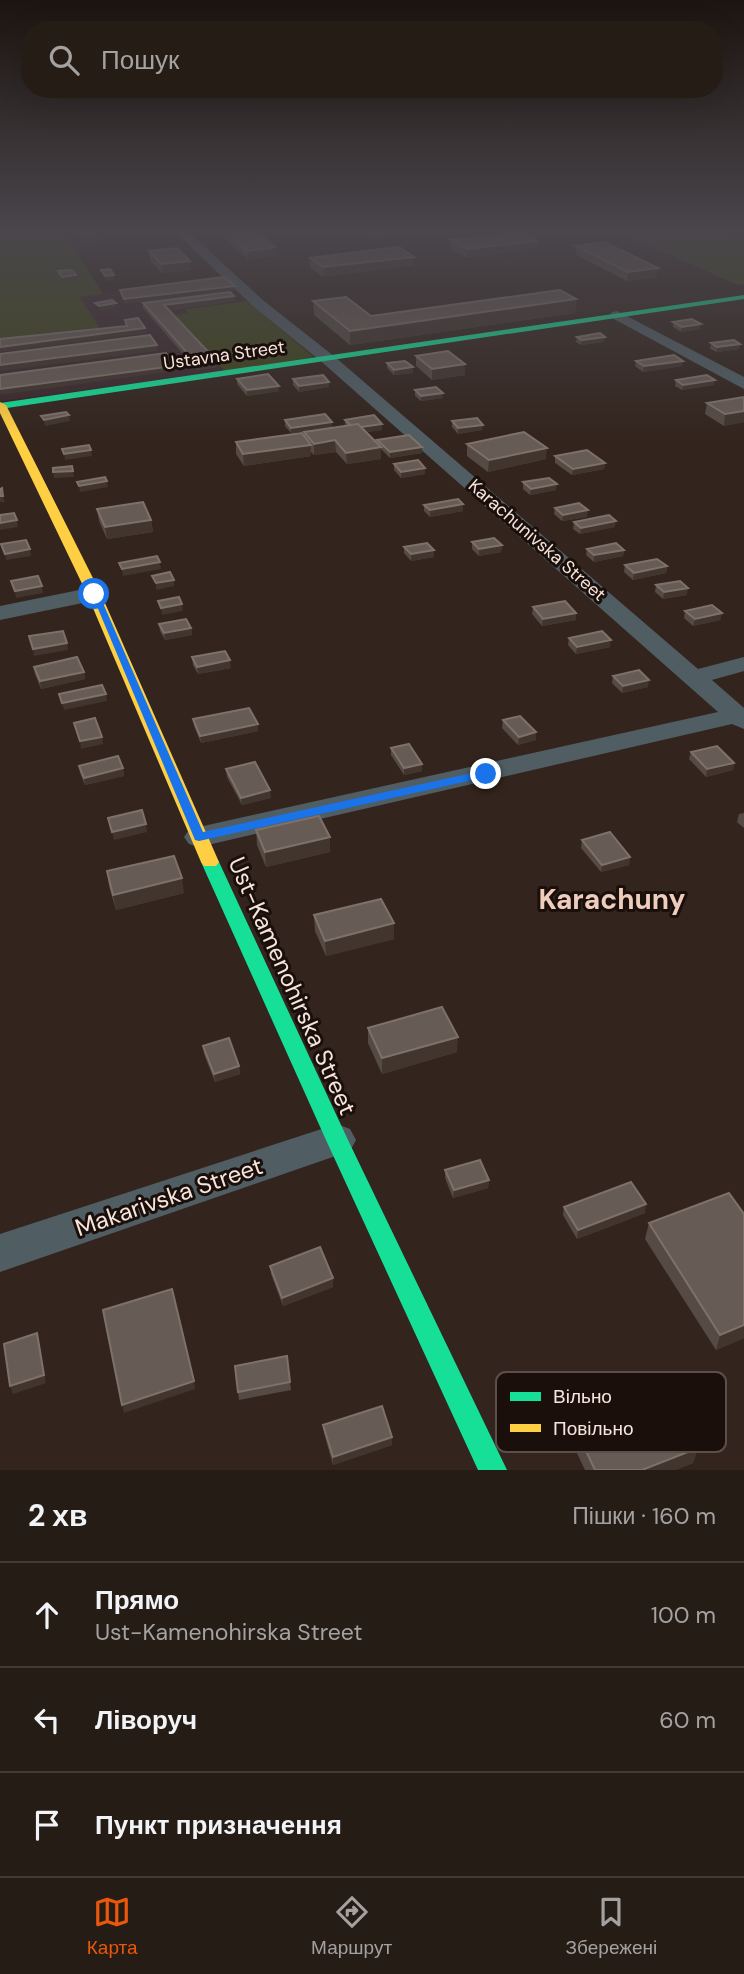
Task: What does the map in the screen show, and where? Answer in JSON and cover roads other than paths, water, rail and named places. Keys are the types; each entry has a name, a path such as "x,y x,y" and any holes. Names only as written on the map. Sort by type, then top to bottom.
{"street":[{"name":"Karachunivska Street","path":"252,298 329,360 741,718"},
{"name":"Ustavna Street","path":"0,406 329,360 740,298"},
{"path":"617,316 744,384"},
{"name":"Ust-Kamenohirska Street","path":"0,406 94,594 199,837 337,1140 493,1470"},
{"path":"0,614 94,594"},
{"path":"695,677 744,664"},
{"path":"199,837 741,718"},
{"name":"Makarivska Street","path":"0,1253 337,1140"}],"district":[{"name":"Karachuny","path":"612,899"}]}
